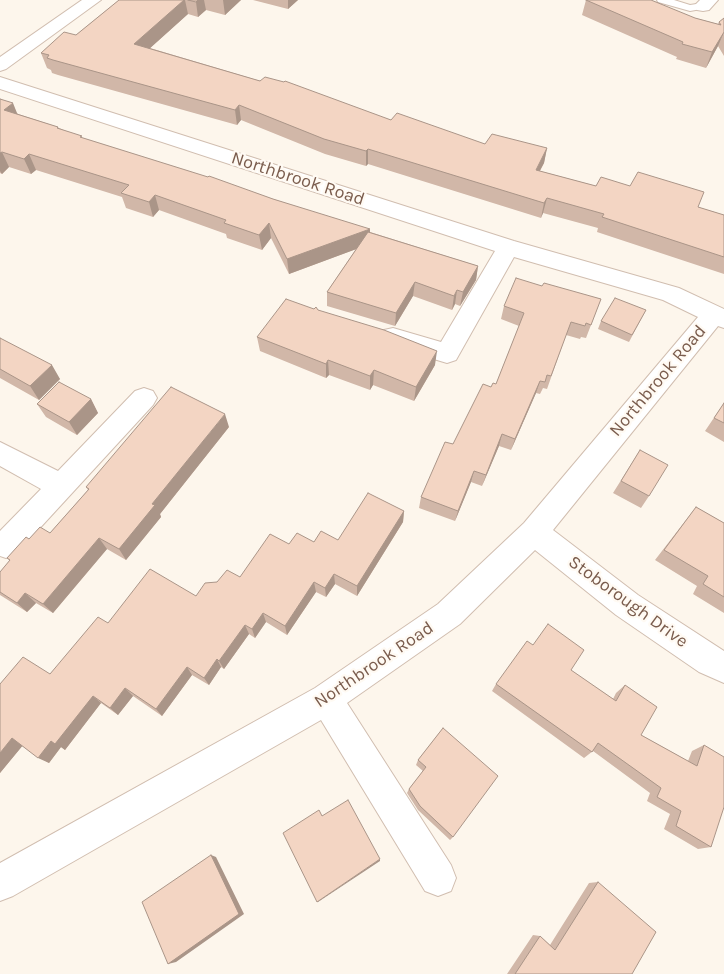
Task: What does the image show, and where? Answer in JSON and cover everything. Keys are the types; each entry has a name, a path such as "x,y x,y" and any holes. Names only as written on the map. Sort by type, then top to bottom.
{"street":[{"path":"61,0 88,4"},
{"path":"0,65 88,4"},
{"name":"Northbrook Road","path":"0,83 508,247 671,294 719,317 534,532 450,614 326,699 0,882"},
{"path":"374,331 447,353 508,247"},
{"path":"6,545 144,398"},
{"path":"0,453 60,486"},
{"name":"Stoborough Drive","path":"534,532 628,605 710,661 724,667"},
{"path":"326,699 438,878"}],"lane":[{"path":"662,0 690,8 706,3"}],"building":[{"path":"119,0 184,0 134,44 260,81 265,77 285,81 391,120 397,113 485,144 492,134 547,148 536,170 596,186 601,177 630,186 638,172 704,192 698,207 724,215 724,257 602,217 604,214 547,198 544,203 368,149 366,151 324,139 239,105 235,110 53,60 47,58 49,55 41,53 64,32 76,35"},
{"path":"586,0 651,0 695,18 721,25 719,22 724,18 724,32 712,52 682,44 683,42"},
{"path":"0,99 13,103 4,110 82,136 80,137 209,176 273,199 370,229 287,259 269,223 259,235 224,223 226,220 155,195 149,202 121,193 129,185 29,154 24,159 0,153"},
{"path":"368,232 478,266 463,292 457,290 454,296 415,282 396,313 327,292"},
{"path":"516,278 542,286 544,283 601,299 591,325 586,323 585,326 571,322 551,376 547,375 545,382 540,381 515,439 502,434 486,475 474,471 458,511 421,497 445,442 453,444 483,384 491,387 493,383 496,384 524,313 504,306"},
{"path":"615,298 646,310 632,335 601,321"},
{"path":"286,299 384,330 437,351 416,387 374,370 370,376 328,360 326,364 257,337"},
{"path":"0,338 52,365 30,386 0,369"},
{"path":"59,382 91,399 69,422 37,404"},
{"path":"171,387 225,414 152,504 155,505 119,549 99,538 43,604 25,593 17,603 0,592 0,572 10,560 7,558 26,537 29,539 40,527 50,533 89,489 86,487"},
{"path":"724,403 724,423 714,418"},
{"path":"640,450 668,465 649,496 621,481"},
{"path":"368,493 404,511 357,586 334,574 325,588 314,582 285,626 263,613 252,629 245,625 204,678 187,667 156,709 125,688 110,708 93,696 55,744 51,741 38,758 12,738 0,753 0,684 23,657 50,674 98,617 108,623 150,569 196,596 205,583 217,582 227,570 240,577 270,534 289,544 297,533 314,542 321,531 338,540"},
{"path":"696,507 724,523 724,597 703,584 708,576 664,550"},
{"path":"548,624 584,650 571,670 616,701 625,685 657,707 641,735 697,766 704,745 724,757 724,807 711,847 676,826 681,811 657,797 661,788 598,743 592,752 496,684 527,641 533,645"},
{"path":"443,728 498,776 453,837 420,806 409,789 426,767 418,760"},
{"path":"348,800 380,859 317,902 283,833 319,810 322,816"},
{"path":"211,855 239,914 168,964 142,902"},
{"path":"598,882 656,932 632,974 515,974 540,936 555,950"}]}
